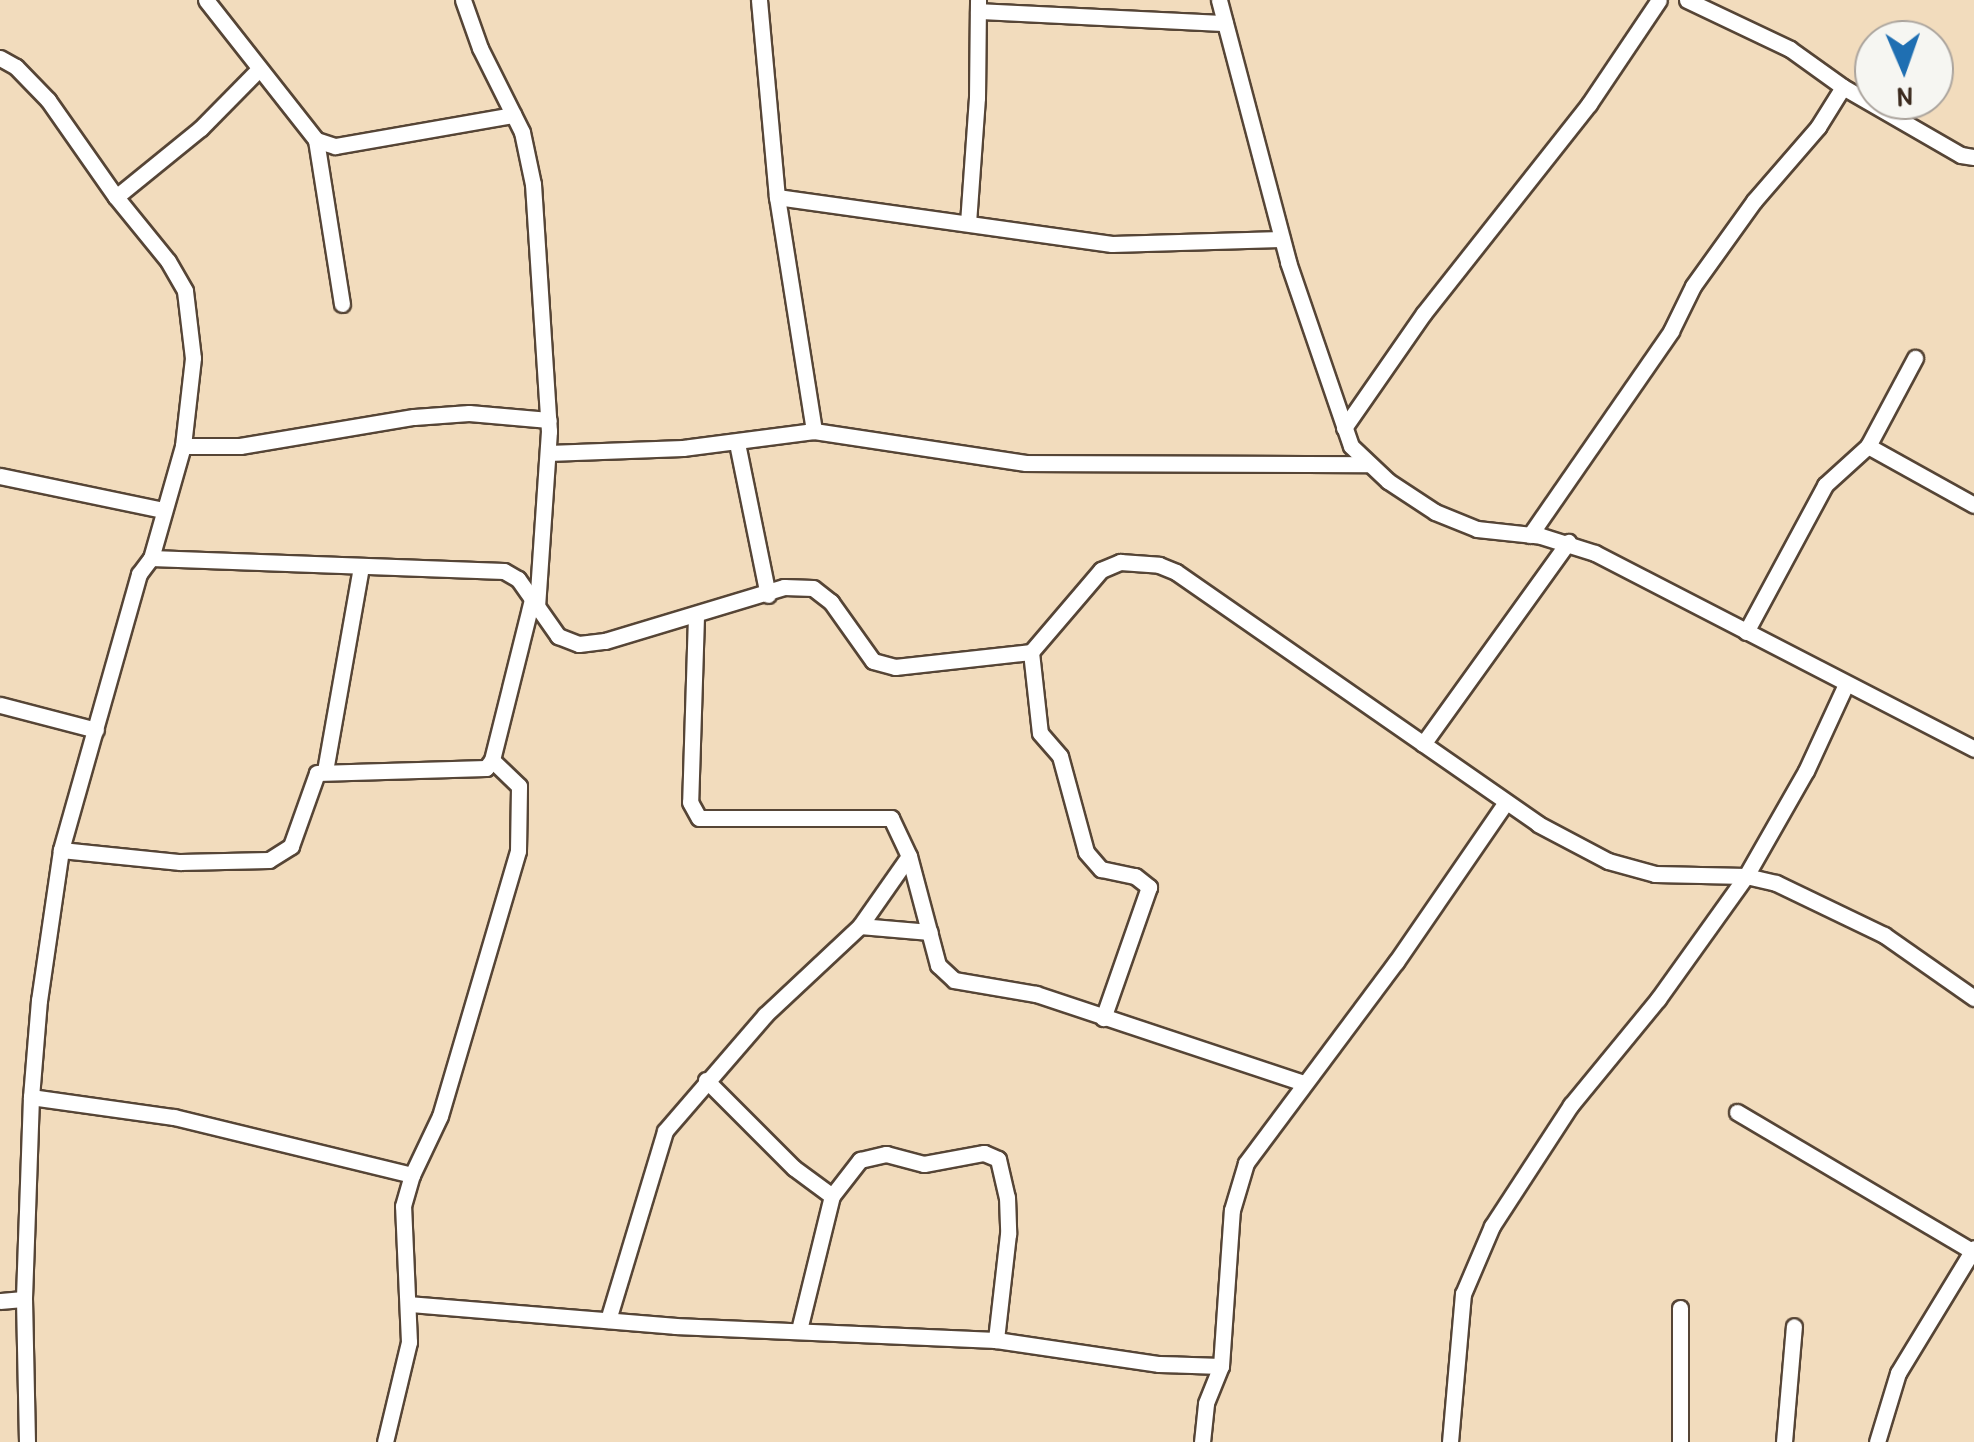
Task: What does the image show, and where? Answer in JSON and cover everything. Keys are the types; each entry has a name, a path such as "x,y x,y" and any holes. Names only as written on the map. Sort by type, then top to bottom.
{"street":[{"path":"206,0 316,140 342,304"},
{"path":"61,850 180,862 269,860 291,846 314,777 325,771 480,770 492,760 535,603 549,420 533,184 522,132 462,0"},
{"path":"759,0 776,197 814,431"},
{"path":"1219,0 1282,239 1350,446 1435,512 1477,529 1568,542 1974,749"},
{"path":"1344,428 1424,313 1589,104 1659,0"},
{"path":"1687,0 1790,49 1842,87 1960,154 1974,157"},
{"path":"968,223 978,6 1225,23"},
{"path":"0,58 16,67 48,100 116,197 168,261 185,291 193,381 184,446 150,558 139,574 61,850 39,1000 32,1098 24,1299 28,1442"},
{"path":"116,197 201,128 260,70"},
{"path":"1530,535 1671,330 1694,286 1754,201 1818,127 1842,87"},
{"path":"316,140 335,146 514,115"},
{"path":"776,197 1112,244 1282,239"},
{"path":"1746,632 1825,484 1868,446 1915,358"},
{"path":"184,446 240,446 414,416 470,414 549,420"},
{"path":"548,453 737,443 814,431 1026,463 1369,464"},
{"path":"737,443 768,595"},
{"path":"1868,446 1974,506"},
{"path":"0,476 164,510"},
{"path":"1423,744 1568,542"},
{"path":"150,558 504,571 518,578 558,636 580,644 696,616 784,587 813,588 831,602 866,652 880,664 1031,652 1101,570 1120,562 1159,564 1176,572 1538,824 1624,868 1655,874 1746,876 1776,883 1884,935 1974,998"},
{"path":"325,771 362,567"},
{"path":"696,616 694,813 710,821 785,815 892,818 908,856 938,965 954,980 1036,994 1304,1082"},
{"path":"1031,652 1040,733 1060,756 1086,852 1101,869 1135,876 1149,887 1102,1018"},
{"path":"1450,1442 1463,1294 1492,1226 1571,1105 1646,1015 1746,876 1806,771 1846,684"},
{"path":"0,705 96,730"},
{"path":"386,1442 406,1369 409,1304 403,1206 412,1174 440,1116 518,851 519,786 492,760"},
{"path":"1202,1442 1206,1402 1221,1366 1235,1187 1260,1139 1396,962 1506,802"},
{"path":"608,1320 664,1131 765,1015 860,926 908,856"},
{"path":"860,926 930,932"},
{"path":"706,1080 794,1168 832,1196"},
{"path":"32,1098 174,1117 412,1174"},
{"path":"1737,1112 1973,1250 1898,1372 1876,1442"},
{"path":"799,1330 832,1196 860,1160 874,1154 924,1164 973,1154 998,1159 1006,1196 1008,1234 996,1340"},
{"path":"0,1301 24,1299"},
{"path":"409,1304 608,1320 996,1340 1159,1364 1221,1366"},
{"path":"1680,1308 1680,1442"},
{"path":"1784,1442 1794,1326"}]}
